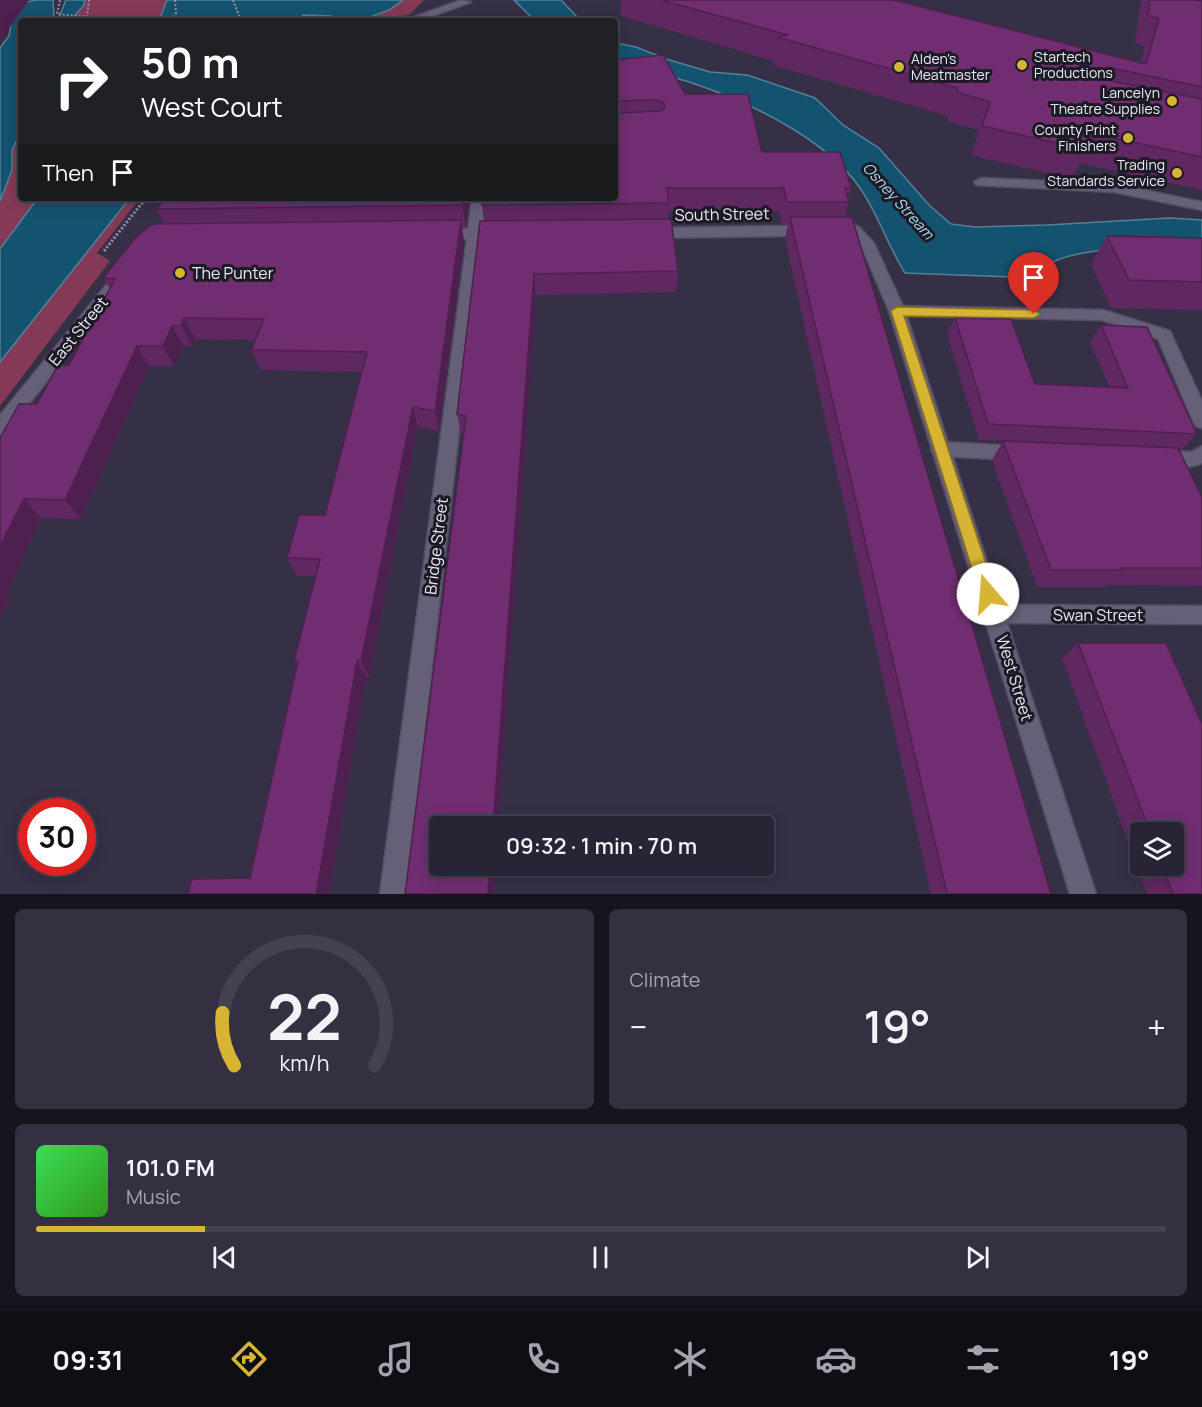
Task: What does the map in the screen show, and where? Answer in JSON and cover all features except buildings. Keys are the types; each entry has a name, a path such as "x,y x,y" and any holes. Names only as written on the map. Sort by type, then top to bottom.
{"street":[{"path":"417,18 467,1 467,17"},
{"path":"981,182 1114,188 1202,206"},
{"name":"Bridge Street","path":"393,894 479,201"},
{"name":"South Street","path":"627,233 854,230"},
{"name":"West Street","path":"854,230 867,243 897,311 1083,894"},
{"path":"421,235 520,234"},
{"name":"East Street","path":"0,428 131,264"},
{"path":"897,311 1103,315 1164,335 1202,421"},
{"path":"940,449 1033,453"},
{"path":"1148,458 1194,459 1202,453"},
{"name":"Swan Street","path":"995,614 1202,615"}],"path":[{"path":"60,0 57,14 87,16 89,0"},
{"path":"174,18 176,13 175,0"},
{"path":"233,0 240,18"},
{"path":"104,252 144,201"}],"shaded area":[{"path":"85,0 167,0 160,18 73,18 84,5"},
{"path":"403,0 424,0 409,15 368,18 389,10"},
{"path":"18,138 18,201 36,201 0,249 0,201 12,170 12,150"},
{"path":"128,201 135,201 136,203 97,253 110,261 0,406 0,362"}],"water":[{"path":"36,0 53,0 54,17 59,17 66,0 85,0 84,5 73,18 18,18 18,138 12,150 12,170 0,201 0,48 9,36 14,5"},
{"path":"167,0 403,0 389,10 368,18 303,15 301,18 160,18"},
{"path":"514,0 561,0 578,18 532,18"},
{"name":"Osney Stream","path":"618,44 636,47 710,72 747,75 815,98 843,125 879,148 929,205 951,224 975,227 1170,218 1202,220 1202,244 1121,248 1076,254 1059,259 1047,266 1040,278 905,273 860,188 828,154 763,112 717,92 666,75 618,65"},
{"path":"36,201 128,201 0,362 0,249"}],"place":[{"name":"Startech Productions","path":"1022,65"},
{"name":"Alden's Meatmaster","path":"899,67"},
{"name":"Lancelyn Theatre Supplies","path":"1172,101"},
{"name":"County Print Finishers","path":"1128,138"},
{"name":"Trading Standards Service","path":"1177,173"},
{"name":"The Punter","path":"180,273"}],"route":[{"path":"988,594 897,311 1034,314"}]}
